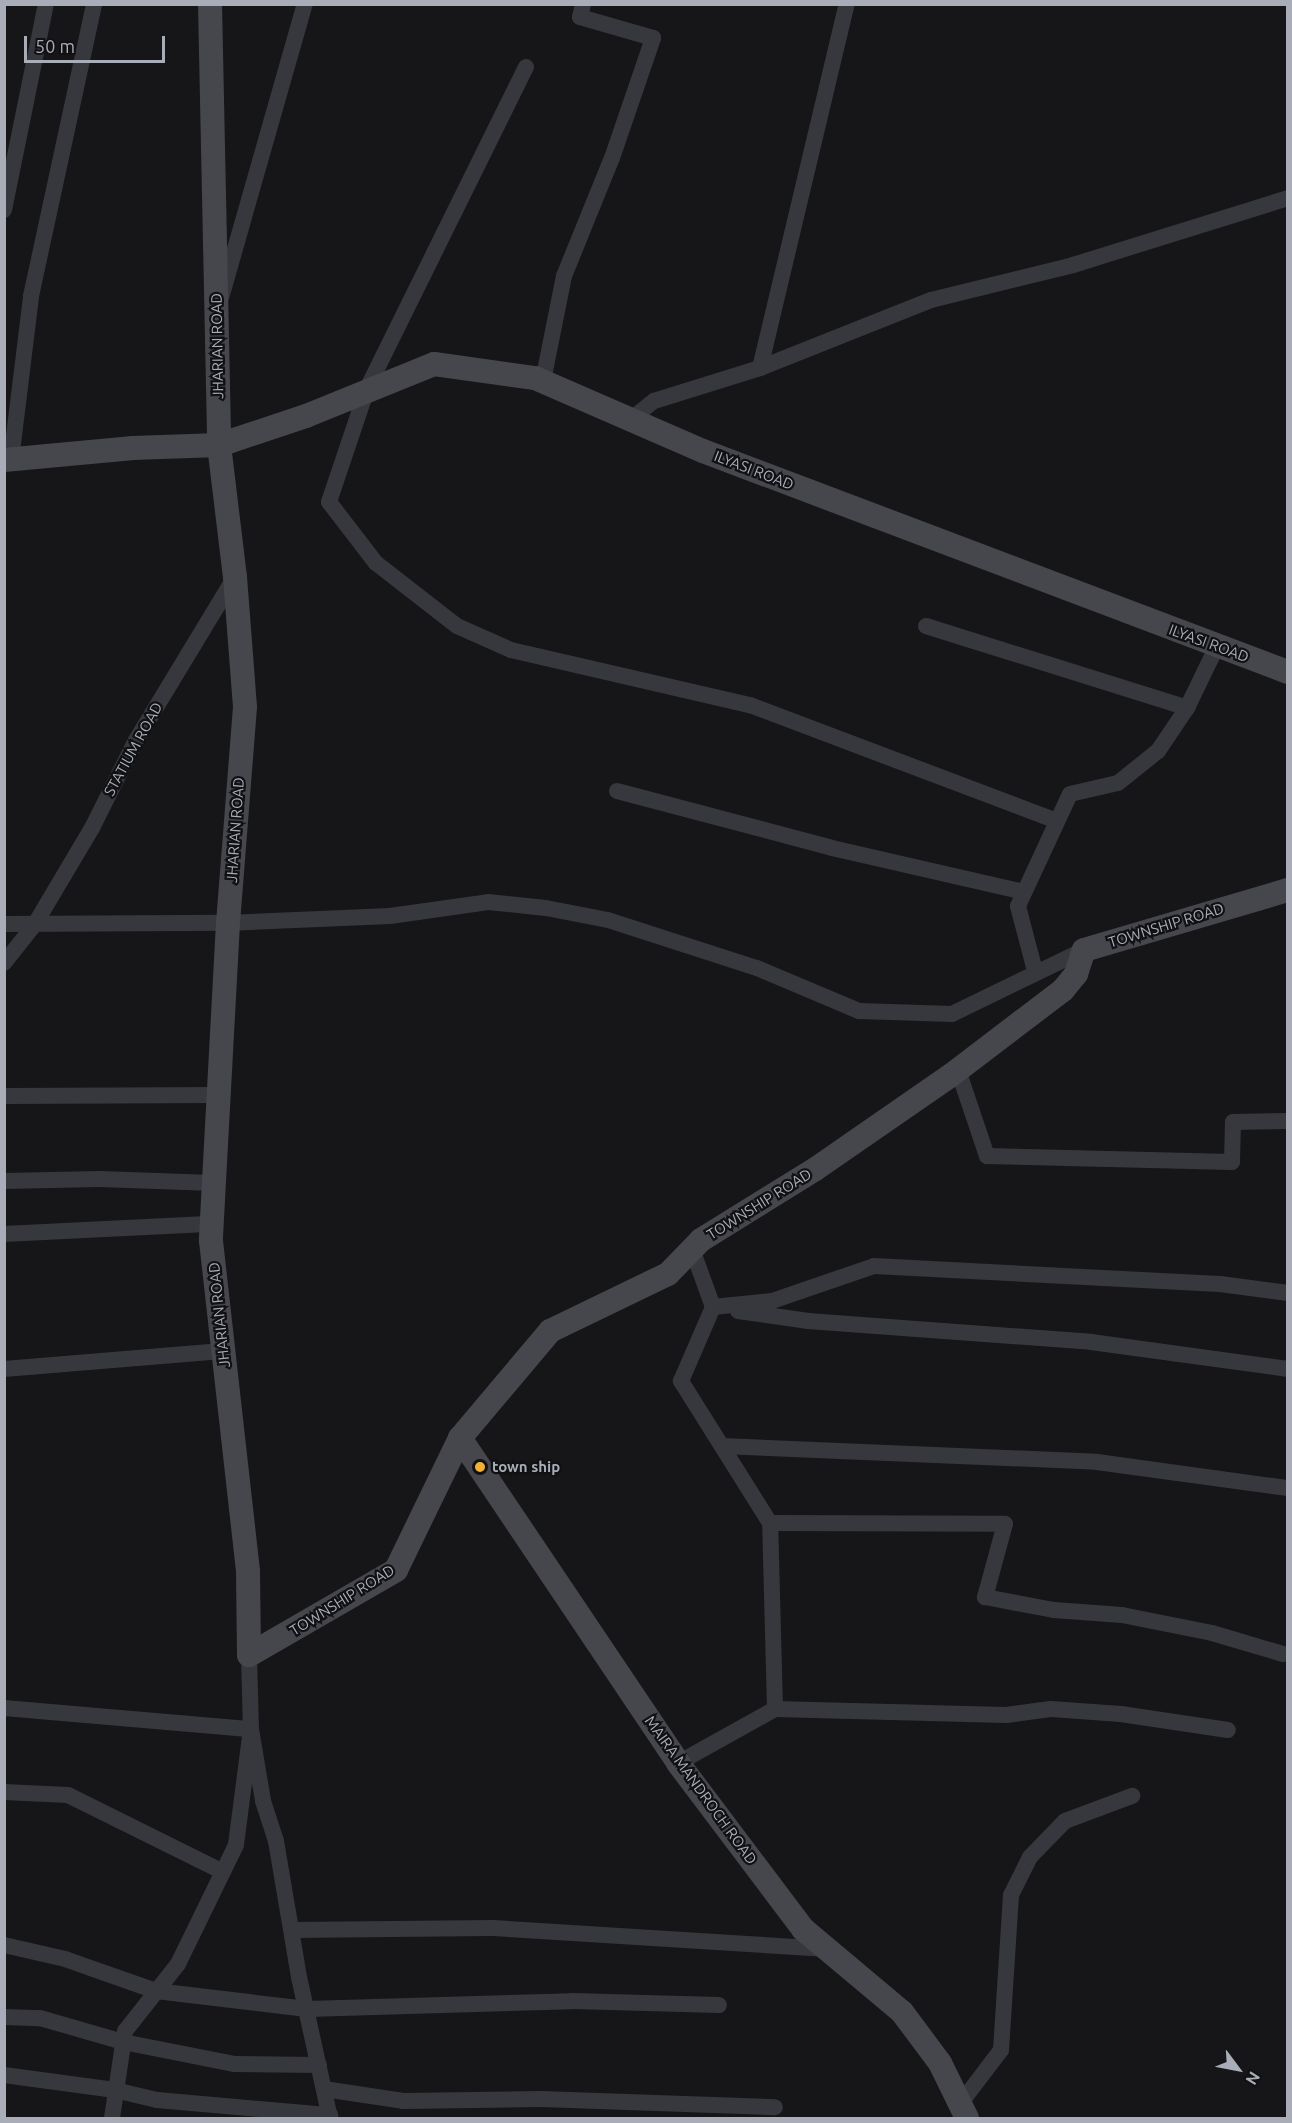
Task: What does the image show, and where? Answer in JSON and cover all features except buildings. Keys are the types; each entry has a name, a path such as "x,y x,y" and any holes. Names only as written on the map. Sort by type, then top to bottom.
{"street":[{"path":"4,210 46,4"},
{"path":"8,460 31,296 94,4"},
{"name":"JHARIAN ROAD","path":"210,4 219,445 235,577 244,707 228,923 212,1224 222,1351 248,1572 249,1655"},
{"path":"216,316 305,4"},
{"path":"543,381 564,276 612,158 654,38 580,17 583,4"},
{"path":"760,368 847,4"},
{"path":"526,67 367,388 329,502 376,563 457,626 511,650 750,705 1057,821"},
{"path":"629,421 654,401 760,368 931,300 1074,266 1287,198"},
{"name":"ILYASI ROAD","path":"8,460 133,447 219,445 306,417 367,388 434,364 543,381 629,421 1287,672"},
{"name":"STATIUM ROAD","path":"4,963 35,924 92,828 135,742 235,577"},
{"path":"926,626 1187,708"},
{"path":"1035,971 1018,906 1070,794 1118,783 1158,751 1187,708 1217,646"},
{"path":"617,791 832,848 1024,892"},
{"name":"TOWNSHIP ROAD","path":"249,1655 396,1570 460,1438 550,1331 669,1274 692,1249 958,1070 1063,990 1076,974 1084,950 1287,890"},
{"path":"4,924 228,923 390,916 488,902 546,908 609,920 757,968 859,1011 952,1014 1035,971 1084,950"},
{"path":"958,1070 987,1156 1232,1162 1233,1122 1287,1121"},
{"path":"4,1096 218,1095"},
{"path":"4,1181 99,1179 214,1183"},
{"path":"4,1234 212,1224"},
{"path":"692,1249 713,1307 681,1381 770,1523 775,1709"},
{"path":"713,1307 772,1301 874,1266 1220,1284 1287,1293"},
{"path":"713,1307 808,1321 1091,1342 1287,1369"},
{"path":"4,1369 222,1351"},
{"name":"MAIRA MANDROCH ROAD","path":"460,1438 678,1763 803,1929 902,2012 940,2063 963,2111"},
{"path":"722,1446 1097,1462 1287,1488"},
{"path":"770,1523 1005,1524 986,1597 1054,1610 1122,1615 1212,1634 1283,1654"},
{"path":"112,2118 125,2031 178,1964 236,1845 251,1729 249,1655"},
{"path":"4,1708 251,1729"},
{"path":"678,1763 775,1709 1006,1715 1051,1709 1121,1714 1228,1730"},
{"path":"4,2075 115,2090 157,2100 330,2117 251,1729"},
{"path":"4,1792 68,1795 223,1872"},
{"path":"963,2111 1001,2050 1011,1894 1030,1857 1065,1821 1132,1796"},
{"path":"291,1930 493,1928 828,1949"},
{"path":"4,1945 65,1959 156,1991 307,2009 572,2001 719,2005"},
{"path":"4,2017 40,2018 123,2042 234,2064 319,2065"},
{"path":"324,2089 403,2101 541,2098 775,2107"}],"place":[{"name":"town ship","path":"480,1467"}]}
